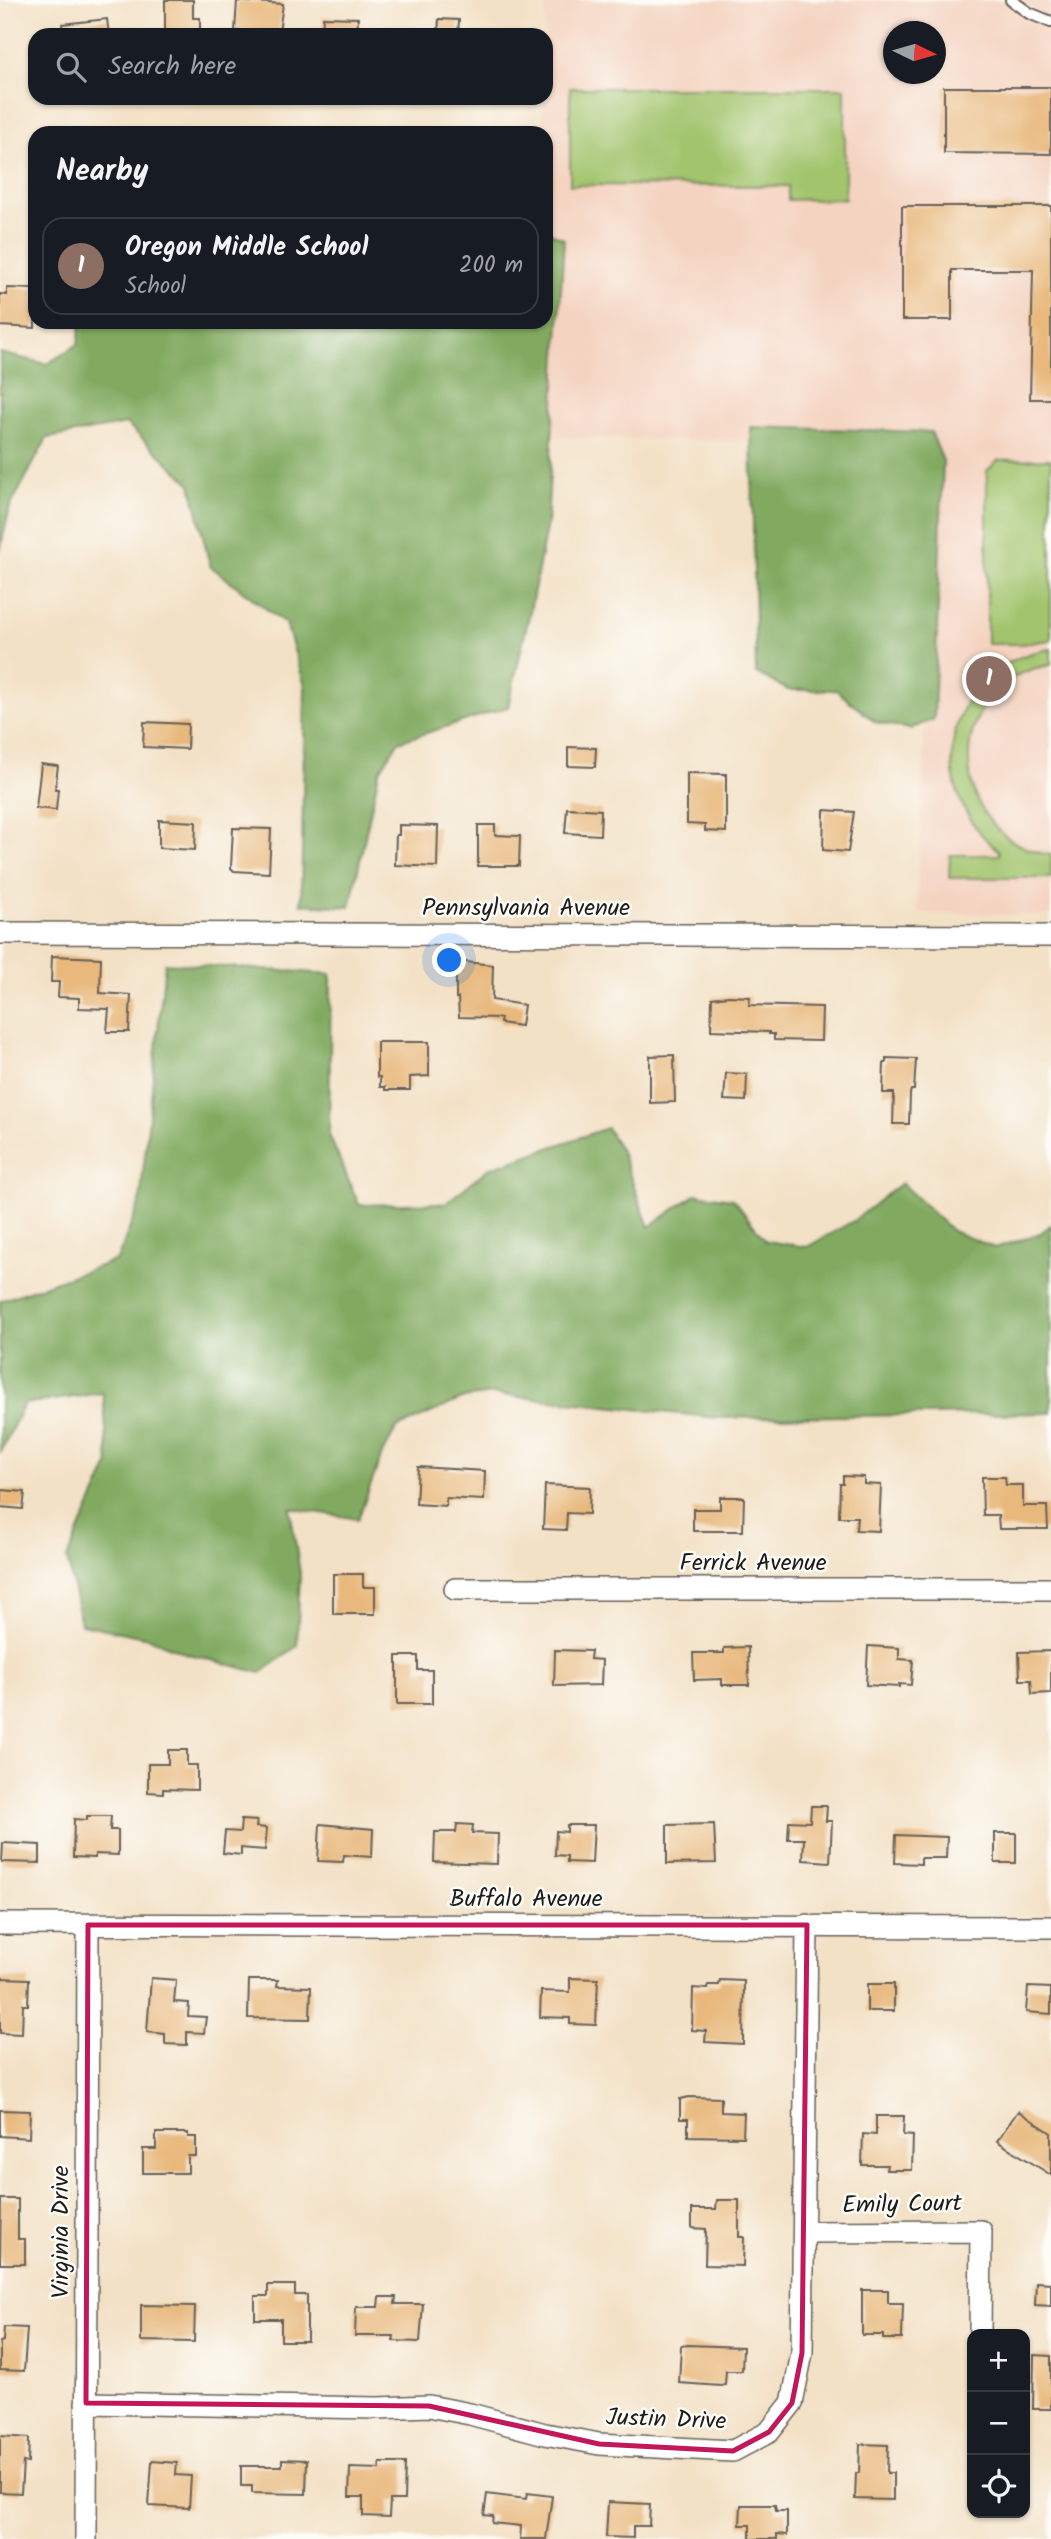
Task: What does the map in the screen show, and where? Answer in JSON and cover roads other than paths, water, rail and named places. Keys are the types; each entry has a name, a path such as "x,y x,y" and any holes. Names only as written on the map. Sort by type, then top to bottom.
{"street":[{"name":"Pennsylvania Avenue","path":"0,933 1051,936"},
{"name":"Ferrick Avenue","path":"455,1589 1051,1589"},
{"name":"Buffalo Avenue","path":"0,1924 1051,1927"},
{"name":"Virginia Drive","path":"86,2539 88,1924"},
{"name":"Justin Drive","path":"86,2403 378,2408 429,2406 599,2444 733,2451 769,2432 792,2403 802,2353 807,1925"},
{"name":"Emily Court","path":"805,2232 981,2231 980,2329"}],"lane":[{"path":"1011,0 1029,13 1051,22"}],"place":[{"name":"Oregon Middle School","path":"989,679"}]}
